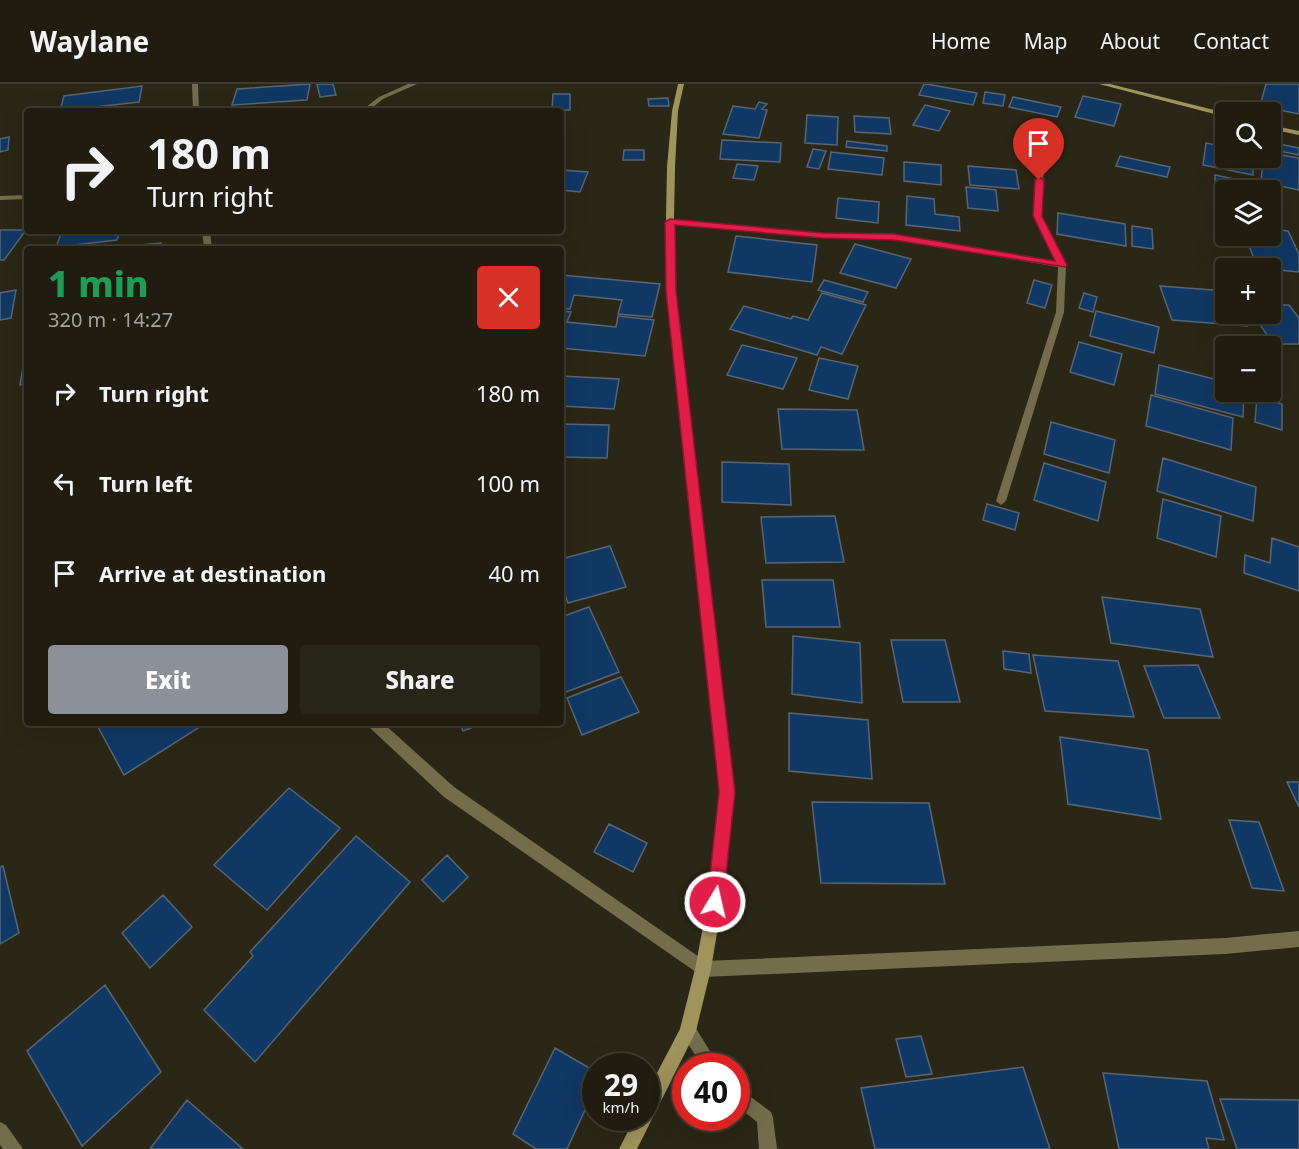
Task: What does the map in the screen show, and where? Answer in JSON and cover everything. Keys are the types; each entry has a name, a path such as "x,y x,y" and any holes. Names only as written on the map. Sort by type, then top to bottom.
{"street":[{"path":"195,84 196,108"},
{"path":"368,108 381,98 414,84"},
{"path":"660,1085 688,1031 703,969 719,879 727,792 670,281 675,111 681,84"},
{"path":"1102,84 1215,112"},
{"path":"1281,129 1299,133"},
{"path":"1001,501 1060,312 1062,265 1038,216 1040,162"},
{"path":"0,198 24,197"},
{"path":"670,222 823,235 894,237 1062,265"},
{"path":"377,726 449,792 703,969 1214,946 1299,939"},
{"path":"688,1031 702,1053"},
{"path":"750,1106 765,1118 768,1149"},
{"path":"0,1131 14,1149"},
{"path":"628,1149 637,1131"}],"building":[{"path":"310,84 307,100 232,105 237,89"},
{"path":"317,84 333,84 336,95 320,97"},
{"path":"924,84 977,93 973,105 919,95"},
{"path":"1266,84 1299,84 1299,114 1281,110 1281,102 1261,102"},
{"path":"142,86 139,102 86,108 61,108 64,96"},
{"path":"985,92 1005,95 1003,106 983,103"},
{"path":"553,94 570,94 570,110 552,108"},
{"path":"1083,96 1121,104 1114,126 1075,117"},
{"path":"1013,97 1061,107 1057,117 1009,107"},
{"path":"668,98 669,106 649,106 648,99"},
{"path":"759,102 767,104 762,109 767,110 759,138 723,134 733,106 755,109"},
{"path":"925,105 950,111 939,131 913,125"},
{"path":"807,115 838,117 837,145 805,143"},
{"path":"854,116 889,118 891,134 855,132"},
{"path":"9,137 8,150 0,152 0,139"},
{"path":"722,140 781,143 780,162 720,159"},
{"path":"847,141 887,146 887,151 846,147"},
{"path":"1206,143 1215,145 1215,167 1203,165"},
{"path":"1281,144 1299,148 1299,155 1281,151"},
{"path":"813,149 826,151 819,169 807,167"},
{"path":"624,150 644,150 644,160 623,160"},
{"path":"831,152 884,158 882,175 828,169"},
{"path":"1281,155 1299,158 1299,190 1281,186 1281,180 1261,180 1262,168 1281,168"},
{"path":"1120,156 1170,167 1167,177 1116,166"},
{"path":"904,162 941,165 941,185 904,181"},
{"path":"737,164 758,166 754,180 733,178"},
{"path":"968,166 1016,170 1019,189 970,185"},
{"path":"1218,168 1253,168 1253,175"},
{"path":"564,170 588,172 580,192 564,190"},
{"path":"1215,175 1239,180 1215,180"},
{"path":"966,187 996,190 998,211 968,208"},
{"path":"907,196 934,199 935,214 959,217 960,231 906,225"},
{"path":"838,198 879,202 878,223 836,218"},
{"path":"1058,213 1125,224 1126,246 1057,234"},
{"path":"1132,226 1152,229 1153,249 1132,246"},
{"path":"0,230 24,230 4,260 0,260"},
{"path":"1281,230 1288,231 1299,254 1299,272 1281,270 1281,258 1254,258 1249,246 1281,246"},
{"path":"61,234 119,234 117,240 56,246"},
{"path":"736,236 817,245 812,282 728,272"},
{"path":"161,243 160,246 129,246"},
{"path":"855,244 911,259 896,288 840,273"},
{"path":"564,275 660,284 652,317 618,314 622,300 574,295 570,309 564,308"},
{"path":"824,280 868,292 863,302 818,290"},
{"path":"1034,280 1052,285 1045,308 1027,303"},
{"path":"1160,286 1215,290 1215,323 1172,320"},
{"path":"16,290 11,318 0,320 0,293"},
{"path":"822,293 866,305 842,354 821,347 817,355 730,329 744,306 791,319 793,316 808,320"},
{"path":"1084,293 1097,297 1093,312 1079,308"},
{"path":"1281,305 1289,305 1299,318 1299,344 1281,344 1281,336 1268,336 1260,324 1281,324"},
{"path":"564,311 571,312 567,322 616,327 618,316 654,320 645,356 564,348"},
{"path":"1096,311 1159,327 1154,353 1090,336"},
{"path":"1222,324 1246,324 1247,326"},
{"path":"1079,342 1122,354 1114,385 1070,372"},
{"path":"742,345 797,358 783,389 727,375"},
{"path":"819,358 858,366 848,399 809,390"},
{"path":"24,361 24,384 20,385"},
{"path":"1159,365 1215,379 1215,402 1244,402 1243,417 1155,394"},
{"path":"564,376 619,379 614,409 564,406"},
{"path":"1151,395 1233,418 1231,450 1146,426"},
{"path":"1257,402 1282,404 1282,430 1255,422"},
{"path":"778,409 857,410 864,450 782,449"},
{"path":"1051,422 1115,440 1109,473 1044,454"},
{"path":"564,424 609,425 607,458 564,457"},
{"path":"1163,458 1256,487 1253,521 1157,491"},
{"path":"722,462 789,464 791,505 722,502"},
{"path":"1044,463 1106,482 1098,521 1034,500"},
{"path":"1163,499 1221,516 1216,557 1157,538"},
{"path":"987,504 1019,513 1015,530 983,520"},
{"path":"835,516 844,562 766,563 761,517"},
{"path":"1272,538 1299,547 1299,591 1244,573 1245,555 1270,563"},
{"path":"610,546 626,587 568,603 564,592 564,558"},
{"path":"762,580 833,580 840,627 766,627"},
{"path":"1102,597 1200,609 1213,657 1111,643"},
{"path":"589,607 619,672 564,693 564,616"},
{"path":"793,636 860,643 862,703 792,694"},
{"path":"891,640 945,640 960,702 903,702"},
{"path":"1003,651 1029,654 1031,673 1004,669"},
{"path":"1033,655 1118,661 1134,717 1045,711"},
{"path":"1198,665 1220,718 1164,718 1144,666"},
{"path":"621,677 639,712 582,735 567,698"},
{"path":"789,713 868,720 872,779 789,771"},
{"path":"100,726 201,726 124,775 98,727"},
{"path":"461,726 476,726 463,731"},
{"path":"1060,737 1148,750 1161,819 1068,804"},
{"path":"1287,782 1299,782 1299,807"},
{"path":"289,788 340,828 267,910 214,865"},
{"path":"812,802 929,803 945,884 821,883"},
{"path":"1229,820 1259,822 1284,891 1252,888"},
{"path":"609,824 647,843 633,872 594,852"},
{"path":"356,836 410,882 255,1062 204,1010 253,956 250,952"},
{"path":"447,855 468,877 443,902 422,880"},
{"path":"3,866 19,933 0,944 0,867"},
{"path":"163,895 192,927 150,968 122,933"},
{"path":"105,985 161,1072 82,1146 27,1051"},
{"path":"921,1036 932,1074 906,1077 896,1039"},
{"path":"555,1048 582,1064 582,1116 567,1149 536,1149 513,1134"},
{"path":"1023,1067 1050,1149 875,1149 861,1088"},
{"path":"1103,1073 1207,1081 1224,1140 1206,1138 1209,1149 1119,1149"},
{"path":"1220,1099 1299,1100 1299,1149 1237,1149"},
{"path":"187,1100 243,1149 150,1149"}],"route":[{"path":"715,902 727,792 671,291 670,222 823,235 894,237 1062,265 1038,216 1039,180"}]}
